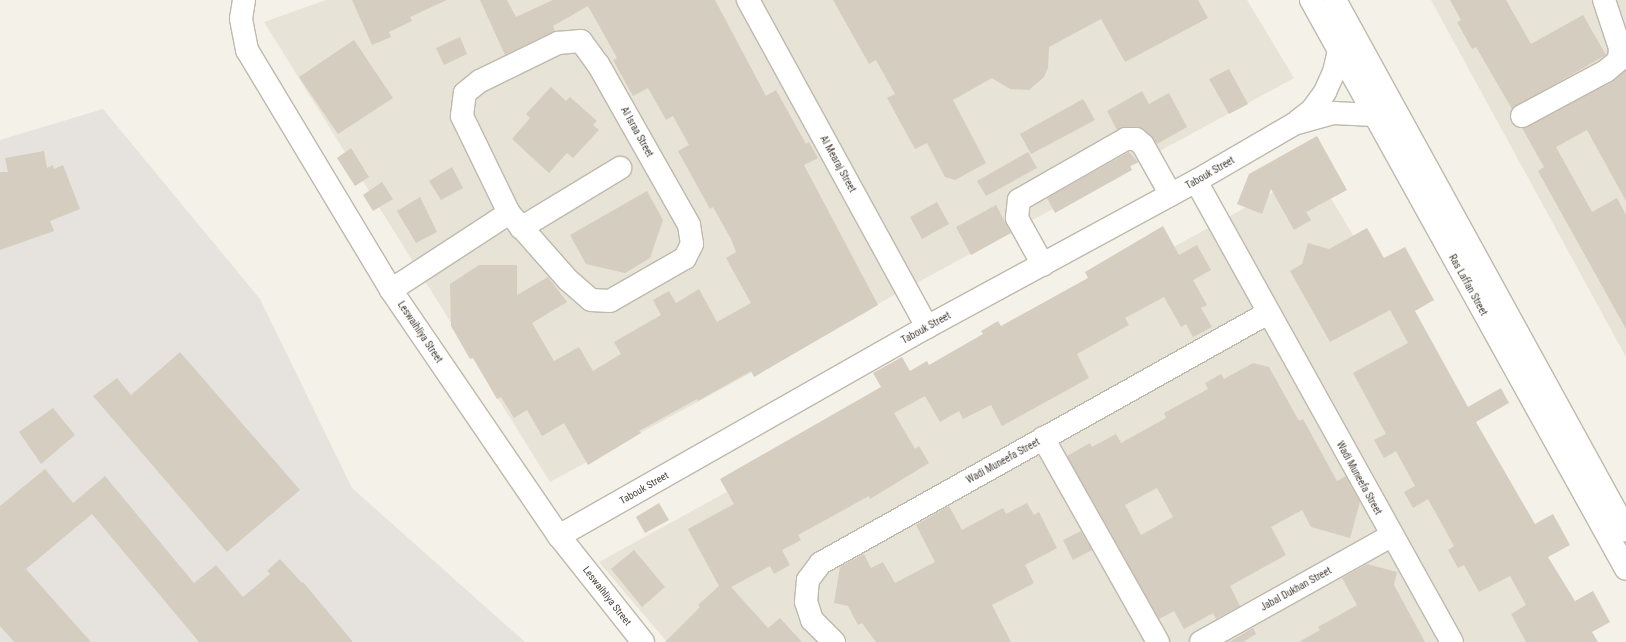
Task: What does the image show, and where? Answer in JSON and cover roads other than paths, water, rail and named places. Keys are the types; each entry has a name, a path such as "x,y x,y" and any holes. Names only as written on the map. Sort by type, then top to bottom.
{"street":[{"name":"Leswaihliya Street","path":"244,0 241,19 247,50 391,290 559,536 643,642"},
{"name":"Al Mearaj Street","path":"748,0 927,327"},
{"name":"Ras Laffan Street","path":"1311,0 1626,569"},
{"name":"Ras Laffan Street","path":"1335,0 1626,530"},
{"path":"1522,116 1606,71 1619,60 1620,48 1604,0"},
{"name":"Al Israa Street","path":"581,41 598,64 689,225 692,244 685,258 610,302 591,300 568,280 515,221 462,116 465,93 480,81 558,43 581,41"},
{"name":"Tabouk Street","path":"559,536 927,327 1171,195 1294,124 1312,110 1325,92 1334,72 1339,50"},
{"name":"Tabouk Street","path":"1294,124 1334,113 1374,115"},
{"path":"1043,265 1016,218 1019,200 1126,139 1136,139 1142,145 1171,195"},
{"path":"391,290 515,221 620,168"},
{"name":"Wadi Muneefa Street","path":"1196,181 1391,536 1452,642"},
{"name":"Wadi Muneefa Street","path":"834,642 812,620 806,602 808,580 821,562 1268,313"},
{"path":"1043,438 1158,642"},
{"name":"Jabal Dukhan Street","path":"1201,642 1391,536"}]}
